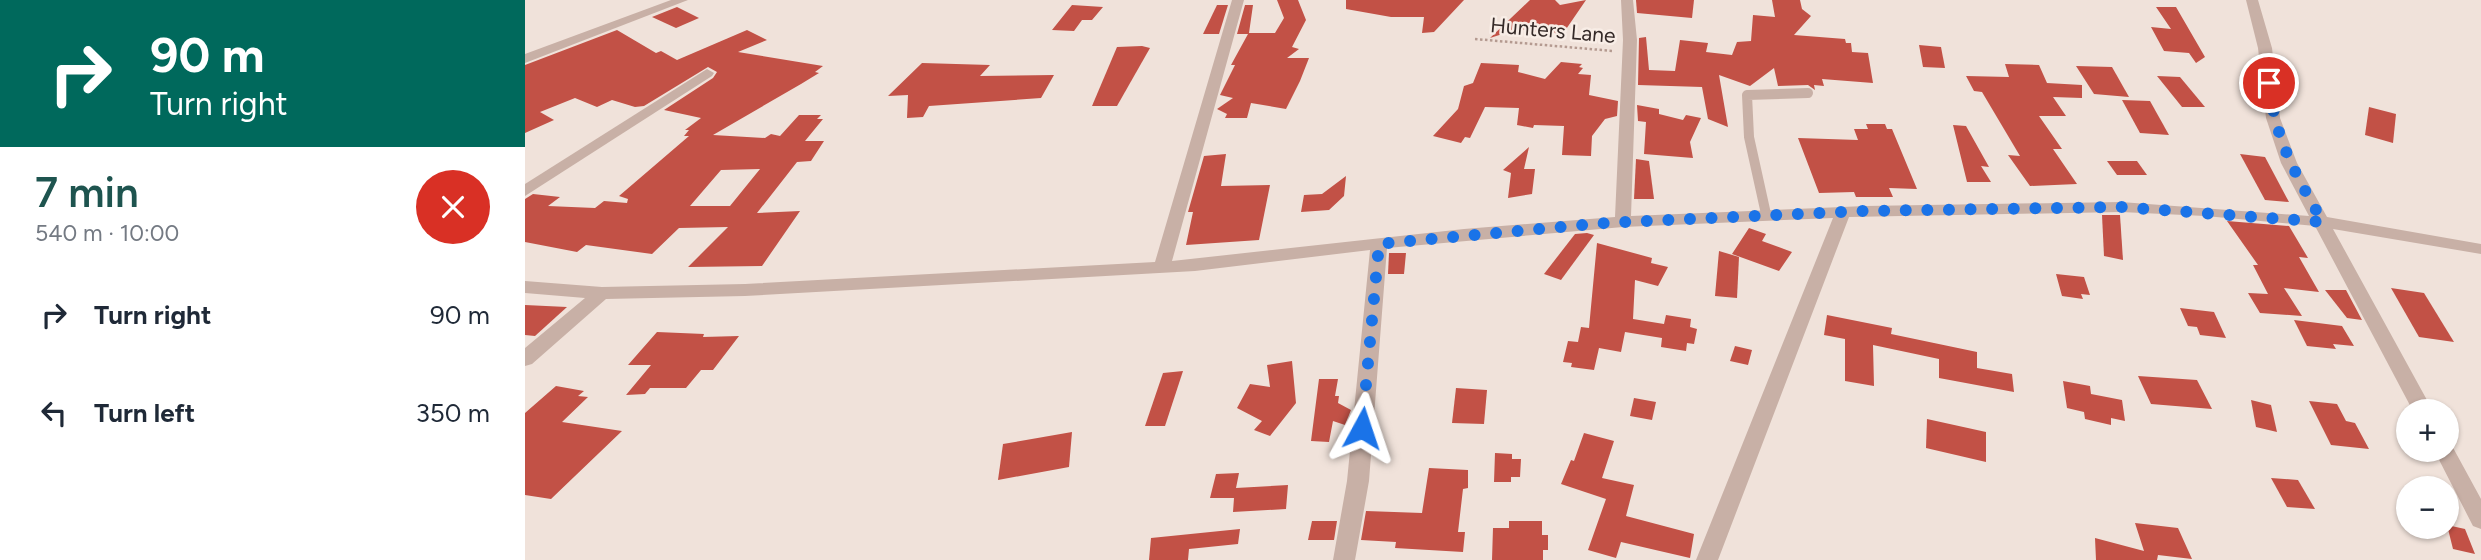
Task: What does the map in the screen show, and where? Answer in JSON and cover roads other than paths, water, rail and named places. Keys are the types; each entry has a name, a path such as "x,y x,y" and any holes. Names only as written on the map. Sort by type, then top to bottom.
{"street":[{"path":"525,59 682,0"},
{"path":"1162,267 1238,0"},
{"path":"1623,222 1629,53 1627,0"},
{"path":"2252,0 2265,48 2273,118 2289,163 2417,399"},
{"path":"525,191 707,73"},
{"path":"525,287 602,293 745,290 1162,267 1623,222 1843,212 2121,207 2323,222 2481,248"},
{"path":"1707,560 1843,212"},
{"path":"1344,560 1358,481 1379,244"},
{"path":"525,359 602,293"},
{"path":"2450,462 2481,520"}],"lane":[{"path":"1766,214 1749,137 1747,95 1808,93"}]}
